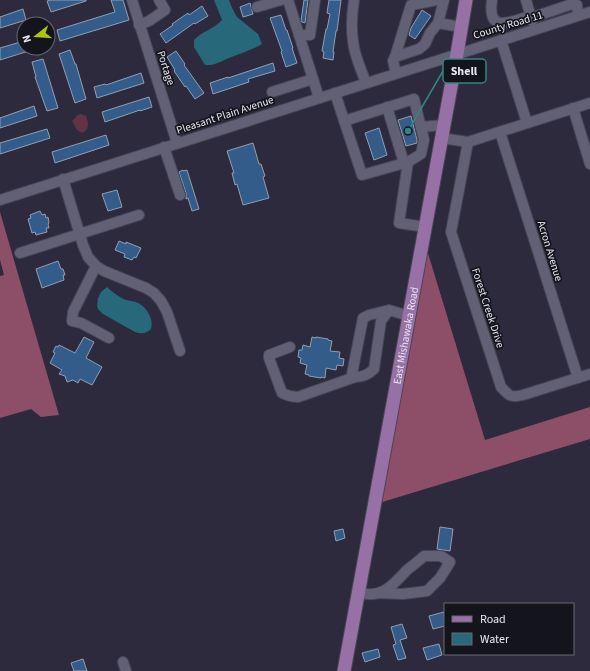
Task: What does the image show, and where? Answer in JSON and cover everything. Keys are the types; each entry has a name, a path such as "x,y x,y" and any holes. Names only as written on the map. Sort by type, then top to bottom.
{"main road":[{"name":"East Mishawaka Road","path":"344,671 466,0"}],"street":[{"name":"Portage","path":"132,0 177,143"},
{"path":"139,25 149,21 165,10 159,0"},
{"path":"256,7 281,0"},
{"path":"288,0 319,98"},
{"path":"299,35 310,35 315,0"},
{"path":"354,0 352,23 353,42 357,59 366,83"},
{"path":"396,73 393,61 411,5 437,0"},
{"path":"395,57 419,49 425,44 430,32 438,23 444,0"},
{"path":"492,0 491,13 496,22 511,22 572,4 576,5 578,15"},
{"path":"526,0 534,29"},
{"name":"County Road 11","path":"457,54 590,12"},
{"path":"438,23 461,27"},
{"path":"501,40 527,123"},
{"path":"425,44 432,62"},
{"name":"Pleasant Plain Avenue","path":"0,200 457,54"},
{"path":"272,92 313,79"},
{"path":"335,93 344,121 362,175 406,162 421,154 424,140 414,99 344,121"},
{"path":"441,138 468,142 590,103"},
{"path":"387,107 406,162 398,223 425,227"},
{"path":"573,108 590,164"},
{"path":"421,127 444,125"},
{"name":"Acron Avenue","path":"500,132 578,378"},
{"name":"Forest Creek Drive","path":"468,142 451,232 501,387 507,394 514,397 590,374"},
{"path":"164,147 180,195"},
{"path":"63,179 88,257 96,266 104,271 146,288 154,293 161,301 167,312 180,352"},
{"path":"20,253 139,215"},
{"path":"96,266 73,312 72,321 81,323 109,338"},
{"path":"355,377 352,374 363,318 389,310 409,316"},
{"path":"290,347 269,355 282,393 287,396 298,397 355,377 362,377 370,374 374,369 381,321 389,310"},
{"path":"358,592 366,595 389,589 424,556 441,556 450,562 440,578 427,591 404,594 378,593"}],"shaded area":[{"path":"81,114 86,116 88,121 86,130 82,133 77,130 72,121"},
{"path":"0,212 59,415 41,417 31,409 0,418 0,276 4,275 0,260"},
{"path":"427,250 485,440 590,407 590,439 379,503"}],"water":[{"path":"214,0 229,0 237,17 258,34 262,44 218,63 205,65 194,47 194,40 200,34 215,26 222,20"},
{"path":"107,287 113,293 126,300 136,302 144,307 151,318 151,329 143,333 135,332 103,314 97,306 98,298 101,292"}],"building":[{"path":"111,0 123,0 129,20 60,41 57,30 115,12"},
{"path":"304,0 308,0 305,23 301,21"},
{"path":"329,0 341,0 333,60 323,58 324,52 322,51 330,14 327,13"},
{"path":"47,1 86,1 51,12"},
{"path":"250,3 253,14 243,17 240,7"},
{"path":"202,6 208,16 195,24 194,23 166,43 160,34 188,13 189,15"},
{"path":"23,9 25,16 16,16 16,23 0,28 0,17"},
{"path":"422,10 431,16 415,39 409,35 411,28"},
{"path":"281,15 297,63 286,67 270,18"},
{"path":"16,43 16,55 0,60 0,48"},
{"path":"70,50 76,64 86,99 75,103 59,54"},
{"path":"176,51 204,93 195,99 174,71 175,70 167,57"},
{"path":"43,59 58,108 47,111 35,77 32,62"},
{"path":"273,63 275,71 248,79 249,82 213,94 210,83"},
{"path":"141,73 144,83 97,98 94,87 106,85"},
{"path":"149,97 152,107 105,122 102,112"},
{"path":"34,106 37,116 0,128 0,118"},
{"path":"411,116 417,143 406,146 398,120"},
{"path":"379,128 387,155 374,160 365,133"},
{"path":"47,129 50,138 0,154 0,143"},
{"path":"106,135 109,145 55,163 52,152"},
{"path":"253,143 259,164 261,164 265,176 263,177 269,198 243,205 237,184 235,185 232,173 234,173 227,151"},
{"path":"187,170 199,209 192,211 188,198 186,199 186,193 179,172"},
{"path":"117,190 122,207 108,211 102,194"},
{"path":"40,211 42,215 45,214 46,218 48,217 49,228 46,228 47,232 36,235 35,232 32,233 28,219 31,218 30,215"},
{"path":"119,241 141,248 136,258 134,257 132,260 124,257 125,254 115,250"},
{"path":"58,261 65,275 63,275 64,280 42,288 36,269"},
{"path":"84,337 94,342 86,358 102,367 92,385 80,379 78,383 73,380 67,382 65,376 59,374 62,370 50,363 55,353 53,352 56,346 58,347 59,345 75,353"},
{"path":"312,337 332,341 330,351 340,352 339,358 344,359 343,366 337,365 336,370 326,368 325,378 305,374 307,365 300,363 301,358 298,357 299,350 302,350 303,345 310,347"},
{"path":"440,527 453,529 450,551 437,549"},
{"path":"343,529 345,538 336,541 334,531"},
{"path":"444,612 444,626 433,629 429,616"},
{"path":"402,624 407,638 400,640 406,658 398,660 393,645 396,644 391,627"},
{"path":"439,644 442,655 427,660 423,648"},
{"path":"378,649 380,657 365,662 362,653"},
{"path":"83,659 87,671 74,671 71,663"}],"place":[{"name":"Shell","path":"408,131"}]}
